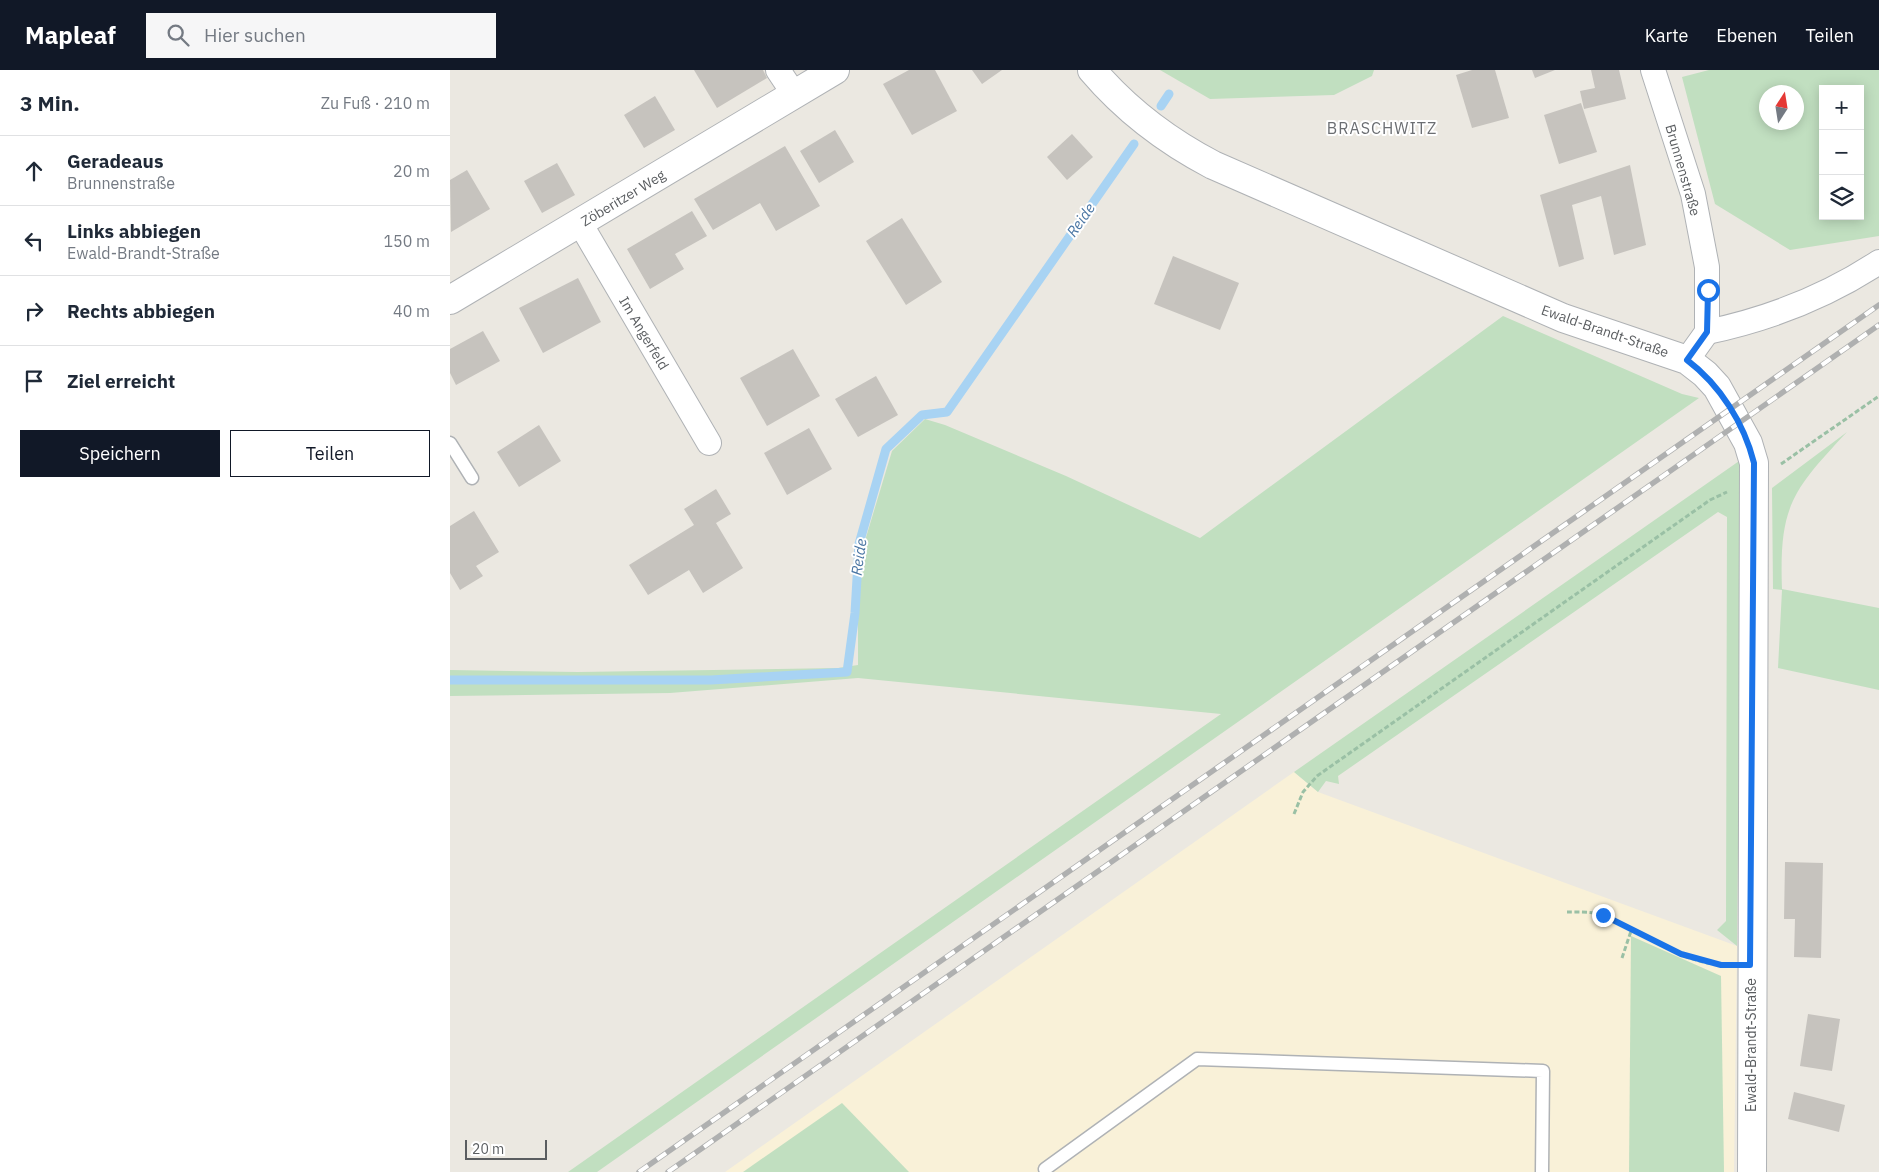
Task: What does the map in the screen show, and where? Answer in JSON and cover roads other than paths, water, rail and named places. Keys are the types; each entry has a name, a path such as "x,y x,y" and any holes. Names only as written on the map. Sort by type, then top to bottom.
{"street":[{"path":"778,70 794,94"},
{"name":"Zöberitzer Weg","path":"450,300 835,70"},
{"name":"Ewald-Brandt-Straße","path":"1092,70 1130,109 1155,130 1213,165 1563,318 1687,360 1705,374 1717,387 1748,443 1754,473 1750,965 1751,1167"},
{"name":"Brunnenstraße","path":"1652,70 1693,194 1706,267 1707,332"},
{"name":"Im Angerfeld","path":"580,223 709,443"},
{"path":"1687,360 1707,332 1773,316 1853,279 1879,262"}],"lane":[{"path":"450,444 472,478"},
{"path":"1045,1169 1197,1059 1543,1071 1542,1172"}],"waterway":[{"name":"Reide","path":"1161,106 1169,94"},
{"name":"Reide","path":"450,680 711,680 847,672 855,613 859,544 886,449 922,415 947,412 1134,144"}],"railway":[{"path":"639,1172 1879,305"},
{"path":"668,1172 1879,325"}],"district":[{"name":"BRASCHWITZ","path":"1382,128"}]}
